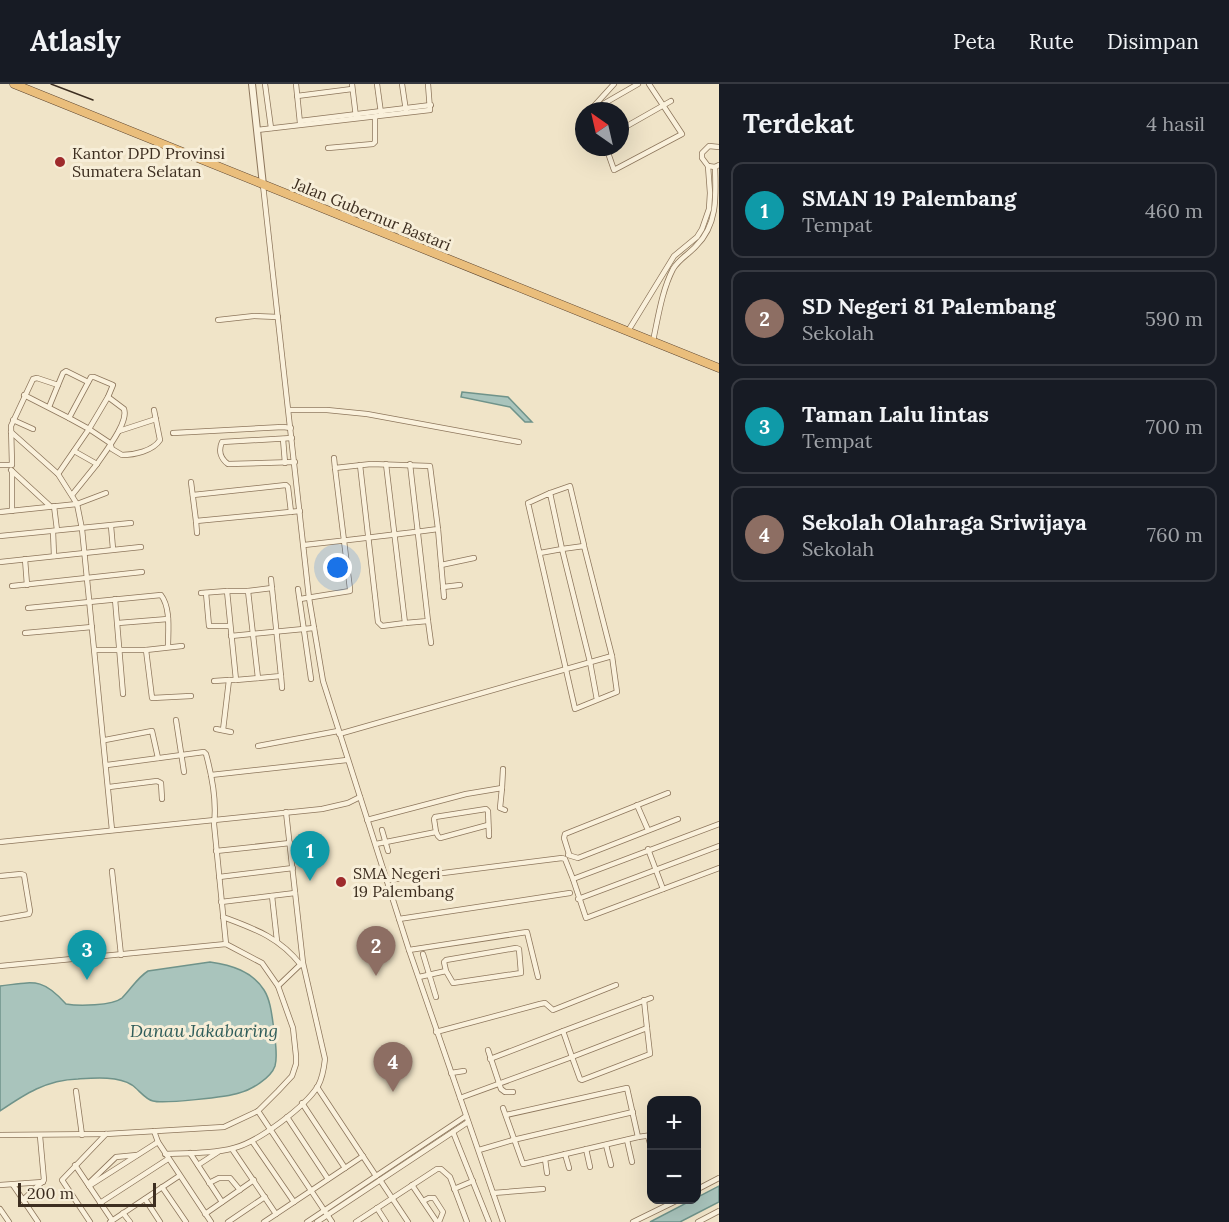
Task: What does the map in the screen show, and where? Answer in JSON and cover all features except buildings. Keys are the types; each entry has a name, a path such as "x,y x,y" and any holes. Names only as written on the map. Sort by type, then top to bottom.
{"highway":[{"name":"Jalan Gubernur Bastari","path":"14,84 719,368"}],"street":[{"path":"271,128 266,84 252,85 309,598 326,692 436,1032 503,1222"},
{"path":"296,84 301,123"},
{"path":"328,148 373,144 379,115 377,84"},
{"path":"402,84 406,111"},
{"path":"257,130 406,111 430,111 428,84"},
{"path":"597,102 614,84"},
{"path":"602,102 627,86 638,84"},
{"path":"609,156 614,170 682,134 649,84"},
{"path":"297,96 352,87 356,117"},
{"path":"629,125 670,101"},
{"path":"628,331 674,256 702,229 709,209 710,193 708,166 704,163 702,153 709,146 719,147"},
{"path":"653,341 668,282 674,269 679,261 703,239 712,221 716,198 717,166 708,166"},
{"path":"218,320 278,316"},
{"path":"48,407 66,371 88,382"},
{"path":"58,474 89,429 108,397 112,385 91,377 69,418"},
{"path":"12,511 11,432 13,420 34,378 58,385"},
{"path":"24,395 89,429 110,443 112,449 122,455 148,450 158,444 160,440 154,410"},
{"path":"72,495 97,464 119,430 126,412 108,397"},
{"path":"289,410 327,410 367,414 519,442"},
{"path":"119,430 156,419"},
{"path":"13,420 33,429"},
{"path":"173,433 291,428"},
{"path":"11,432 58,474 77,504 82,529 105,740 112,830"},
{"path":"292,438 222,442 220,448 222,459 228,464 295,462"},
{"path":"283,439 285,463"},
{"path":"74,451 97,464"},
{"path":"300,599 350,591 334,458"},
{"path":"335,468 386,464 430,466 444,597"},
{"path":"386,464 405,623"},
{"path":"410,464 431,643"},
{"path":"0,465 12,468 52,506 55,531 54,556"},
{"path":"360,465 378,622 380,626 428,621"},
{"path":"191,483 198,533"},
{"path":"193,495 286,485 291,512"},
{"path":"570,486 584,545 612,656 617,692 575,710 528,502 570,486"},
{"path":"0,512 77,504 106,493"},
{"path":"549,493 597,700"},
{"path":"196,520 300,512"},
{"path":"0,536 131,523"},
{"path":"111,526 113,549"},
{"path":"304,545 438,529"},
{"path":"540,554 584,545"},
{"path":"0,562 141,547"},
{"path":"441,564 474,558"},
{"path":"25,559 27,585"},
{"path":"12,586 142,573"},
{"path":"270,579 273,588 282,688"},
{"path":"443,587 460,585"},
{"path":"230,626 209,626 203,593 273,588"},
{"path":"298,589 311,679"},
{"path":"227,591 236,680"},
{"path":"248,591 258,678"},
{"path":"28,608 161,595 164,598 168,618 168,647"},
{"path":"115,600 123,694"},
{"path":"303,615 312,615"},
{"path":"118,623 168,618"},
{"path":"25,633 92,627"},
{"path":"231,636 314,628"},
{"path":"95,650 146,650 182,646"},
{"path":"146,650 152,698 191,696"},
{"path":"258,746 339,733 612,656"},
{"path":"213,681 281,676"},
{"path":"223,730 229,680"},
{"path":"176,720 184,772"},
{"path":"216,729 231,732"},
{"path":"105,740 152,731 158,758"},
{"path":"107,765 205,752 211,775 216,852 226,944"},
{"path":"211,775 347,760"},
{"path":"504,769 500,808 506,810"},
{"path":"109,787 157,781 161,783 162,799"},
{"path":"367,820 466,794 502,788"},
{"path":"668,793 565,834 569,854 578,858 678,819"},
{"path":"0,842 329,807 348,803 360,797"},
{"path":"637,805 648,830"},
{"path":"488,825 440,838 434,821 435,817 478,809 487,810 489,836"},
{"path":"100,1203 167,1156 221,1151 252,1141 287,1117 317,1087 323,1075 325,1059 302,964 286,812"},
{"path":"573,879 719,824"},
{"path":"382,830 388,850"},
{"path":"375,844 436,832"},
{"path":"216,852 290,843"},
{"path":"578,899 719,846"},
{"path":"648,849 663,889"},
{"path":"565,859 569,854"},
{"path":"388,880 565,859"},
{"path":"565,859 584,916 588,918 719,868"},
{"path":"219,877 293,868"},
{"path":"112,871 121,954"},
{"path":"0,876 24,875 30,911 29,914 0,919"},
{"path":"221,902 295,893"},
{"path":"399,918 570,893"},
{"path":"272,896 277,941"},
{"path":"223,917 277,941 302,964"},
{"path":"409,950 527,932 538,977"},
{"path":"0,966 226,944 262,963 278,986 293,1028 296,1064 292,1076 258,1111 224,1127 82,1135 0,1136"},
{"path":"519,949 520,973 453,983 446,971 444,962 446,960 519,949"},
{"path":"423,954 436,997"},
{"path":"278,986 302,964"},
{"path":"419,977 446,971"},
{"path":"436,1032 545,1003 553,1010 616,985"},
{"path":"490,1059 651,998"},
{"path":"563,1031 582,1080 648,1056 651,1051 644,1000"},
{"path":"460,1098 647,1028"},
{"path":"488,1050 502,1091 513,1092"},
{"path":"451,1073 464,1071"},
{"path":"317,1087 408,1222"},
{"path":"506,1115 627,1088 638,1137"},
{"path":"76,1091 82,1135"},
{"path":"302,1103 345,1168"},
{"path":"503,1108 523,1164 647,1136"},
{"path":"258,1111 332,1222"},
{"path":"479,1150 633,1112"},
{"path":"287,1117 328,1179"},
{"path":"378,1178 453,1132 467,1119"},
{"path":"307,1222 326,1213 467,1119"},
{"path":"154,1131 158,1142 179,1176 211,1222"},
{"path":"453,1132 489,1222"},
{"path":"90,1222 62,1180 106,1134"},
{"path":"40,1136 43,1182"},
{"path":"627,1140 632,1162"},
{"path":"252,1141 294,1202"},
{"path":"88,1185 158,1142"},
{"path":"606,1145 610,1165"},
{"path":"232,1149 276,1214"},
{"path":"586,1149 590,1167"},
{"path":"198,1165 221,1151"},
{"path":"190,1153 222,1202"},
{"path":"88,1185 116,1157 139,1154"},
{"path":"565,1154 569,1168"},
{"path":"264,1222 363,1156"},
{"path":"545,1159 547,1173"},
{"path":"75,1166 111,1221 179,1176"},
{"path":"359,1221 437,1169 441,1169 450,1178 467,1222"},
{"path":"209,1183 219,1178 230,1178 240,1190"},
{"path":"701,1187 719,1178"},
{"path":"205,1214 254,1180"},
{"path":"0,1185 43,1182"},
{"path":"23,1200 43,1182"},
{"path":"454,1189 473,1182"},
{"path":"13,1185 38,1222"},
{"path":"412,1185 423,1202 438,1222 443,1212 434,1198 423,1202"},
{"path":"162,1187 186,1222"},
{"path":"493,1193 543,1189"},
{"path":"228,1222 265,1197"},
{"path":"145,1199 160,1222"},
{"path":"633,1222 670,1204"},
{"path":"377,1208 386,1222"},
{"path":"0,1209 9,1222"},
{"path":"698,1222 719,1211"},
{"path":"123,1213 130,1222"},
{"path":"317,1222 326,1213"}],"water":[{"path":"462,392 508,397 532,422 525,422 510,407 461,397"},
{"name":"Danau Jakabaring","path":"210,962 233,967 247,974 259,983 266,994 272,1015 276,1058 273,1070 260,1083 233,1095 159,1102 150,1100 132,1085 120,1080 98,1078 66,1080 36,1089 0,1111 0,986 37,983 50,989 66,1004 103,1004 122,998 148,971"},
{"path":"719,1186 719,1202 680,1222 650,1222 684,1204 701,1204 701,1195"}],"tram line":[{"path":"51,84 93,100"}],"place":[{"name":"Kantor DPD Provinsi Sumatera Selatan","path":"60,162"},
{"name":"SMAN 19 Palembang","path":"310,881"},
{"name":"SMA Negeri 19 Palembang","path":"341,882"},
{"name":"SD Negeri 81 Palembang","path":"376,976"},
{"name":"Taman Lalu lintas","path":"87,980"},
{"name":"Sekolah Olahraga Sriwijaya","path":"393,1092"}]}
